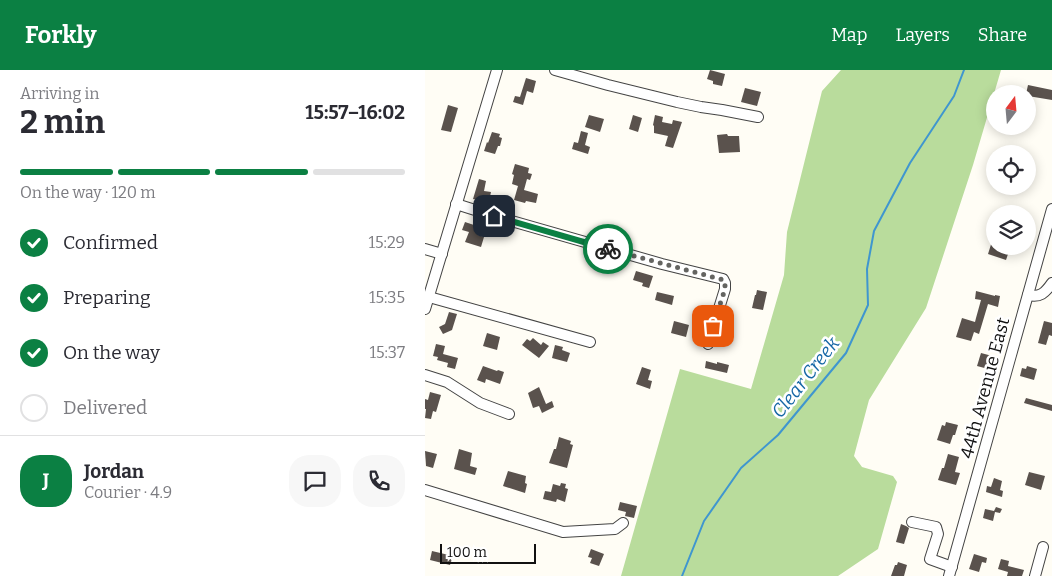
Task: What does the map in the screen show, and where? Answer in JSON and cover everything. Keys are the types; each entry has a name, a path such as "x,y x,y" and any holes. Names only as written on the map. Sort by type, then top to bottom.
{"street":[{"path":"425,309 497,70"},
{"path":"555,70 677,102 758,117"},
{"path":"456,204 652,261 723,279 725,289 708,344"},
{"name":"44th Avenue East","path":"950,571 1052,209"},
{"path":"425,249 442,254"},
{"path":"1028,295 1035,297 1043,294 1052,283"},
{"path":"429,297 590,342"},
{"path":"425,375 447,382 479,403 509,414"},
{"path":"425,490 563,532 615,530 623,523"},
{"path":"912,522 936,527 938,534 930,559 950,571"},
{"path":"1035,576 1043,547"}],"green space":[{"path":"841,70 1001,70 997,85 986,85 986,121 926,308 869,400 854,456 862,467 893,476 897,482 878,549 838,576 621,576 680,369 751,389 784,275 787,232 822,91"}],"building":[{"path":"710,70 725,74 722,86 713,84 713,81 707,79"},
{"path":"526,78 536,81 533,93 527,91 523,105 513,102 515,96 520,97"},
{"path":"1036,87 1052,90 1052,100 1036,97"},
{"path":"745,88 761,92 757,106 741,102"},
{"path":"448,105 458,108 451,132 441,130"},
{"path":"589,115 604,119 600,132 585,127"},
{"path":"633,115 642,118 638,132 629,129"},
{"path":"655,115 663,117 662,122 672,124 673,120 682,122 673,148 665,146 668,136 654,133"},
{"path":"581,131 588,133 585,145 590,147 588,154 572,149 574,142 578,143"},
{"path":"492,132 500,134 499,137 502,138 495,154 484,151"},
{"path":"727,134 728,136 739,136 740,152 719,153 717,135"},
{"path":"515,164 529,168 528,173 532,174 530,180 527,179 524,190 538,194 536,203 514,200 518,186 512,184"},
{"path":"479,179 486,181 484,191 491,192 489,201 473,199"},
{"path":"465,222 480,227 478,235 484,237 481,247 465,242 469,232 462,230"},
{"path":"991,255 1008,255 1006,260"},
{"path":"636,271 653,276 649,288 642,286 643,283 633,280"},
{"path":"757,290 767,292 763,310 752,308"},
{"path":"976,291 1000,296 998,307 988,304 979,334 974,332 971,341 956,337 962,318 975,322 981,300 975,299"},
{"path":"657,292 674,296 672,305 655,300"},
{"path":"449,312 457,314 452,330 443,334 439,327 445,324"},
{"path":"674,321 689,325 686,337 671,333"},
{"path":"1044,321 1052,323 1052,336 1049,335 1046,345 1038,343"},
{"path":"487,333 500,337 497,350 483,346"},
{"path":"533,338 541,345 543,342 549,346 539,358 522,345 527,339 530,341"},
{"path":"436,344 445,346 443,354 458,358 455,369 447,367 448,363 437,360 438,357 433,356"},
{"path":"555,345 563,347 562,350 570,353 567,362 552,358"},
{"path":"981,353 996,357 992,370 977,366"},
{"path":"706,361 729,365 727,373 705,368"},
{"path":"483,366 504,372 500,384 486,379 485,383 477,380"},
{"path":"1027,366 1037,369 1034,380 1020,376 1022,368 1026,369"},
{"path":"642,367 651,370 648,380 652,381 650,389 636,384"},
{"path":"539,387 546,404 552,401 554,407 542,413 539,406 533,408 528,393"},
{"path":"430,392 441,395 436,412 433,411 431,419 425,418 425,399 428,400"},
{"path":"1026,398 1052,405 1052,411 1024,403"},
{"path":"946,422 958,425 950,444 937,440 942,425 945,426"},
{"path":"559,437 571,441 570,444 573,445 567,468 549,463 554,449 556,449"},
{"path":"459,449 472,453 470,466 477,468 475,475 454,469"},
{"path":"425,451 437,454 433,468 426,466"},
{"path":"948,454 959,457 955,472 960,473 956,485 938,480"},
{"path":"508,471 526,476 525,493 503,486"},
{"path":"1029,472 1045,476 1041,490 1025,485"},
{"path":"994,478 1002,481 1000,490 1003,491 1002,497 986,492 987,486 991,487"},
{"path":"561,483 566,484 565,488 568,489 565,502 557,499 556,502 543,499 545,491 551,492 553,484 560,486"},
{"path":"620,502 637,506 634,518 625,516 626,512 618,510"},
{"path":"996,507 1002,509 1000,513 995,512 993,521 983,518 985,509 994,511"},
{"path":"901,524 909,528 904,544 896,542"},
{"path":"591,549 604,554 599,566 590,563 592,558 588,557"},
{"path":"432,551 453,556 450,565 430,560"},
{"path":"974,554 987,558 986,563 982,562 979,572 969,569"},
{"path":"1001,559 1009,561 1008,566 1024,570 1022,576 1007,576 1008,572 998,569"},
{"path":"898,562 907,565 904,576 891,576 895,565"}],"waterway":[{"name":"Clear Creek","path":"682,576 704,521 741,468 778,435 846,353 868,305 867,269 874,231 910,163 954,96 964,70"}],"way so far":[{"path":"608,249 724,280 725,289 713,326"}],"route":[{"path":"494,216 608,249"}]}
